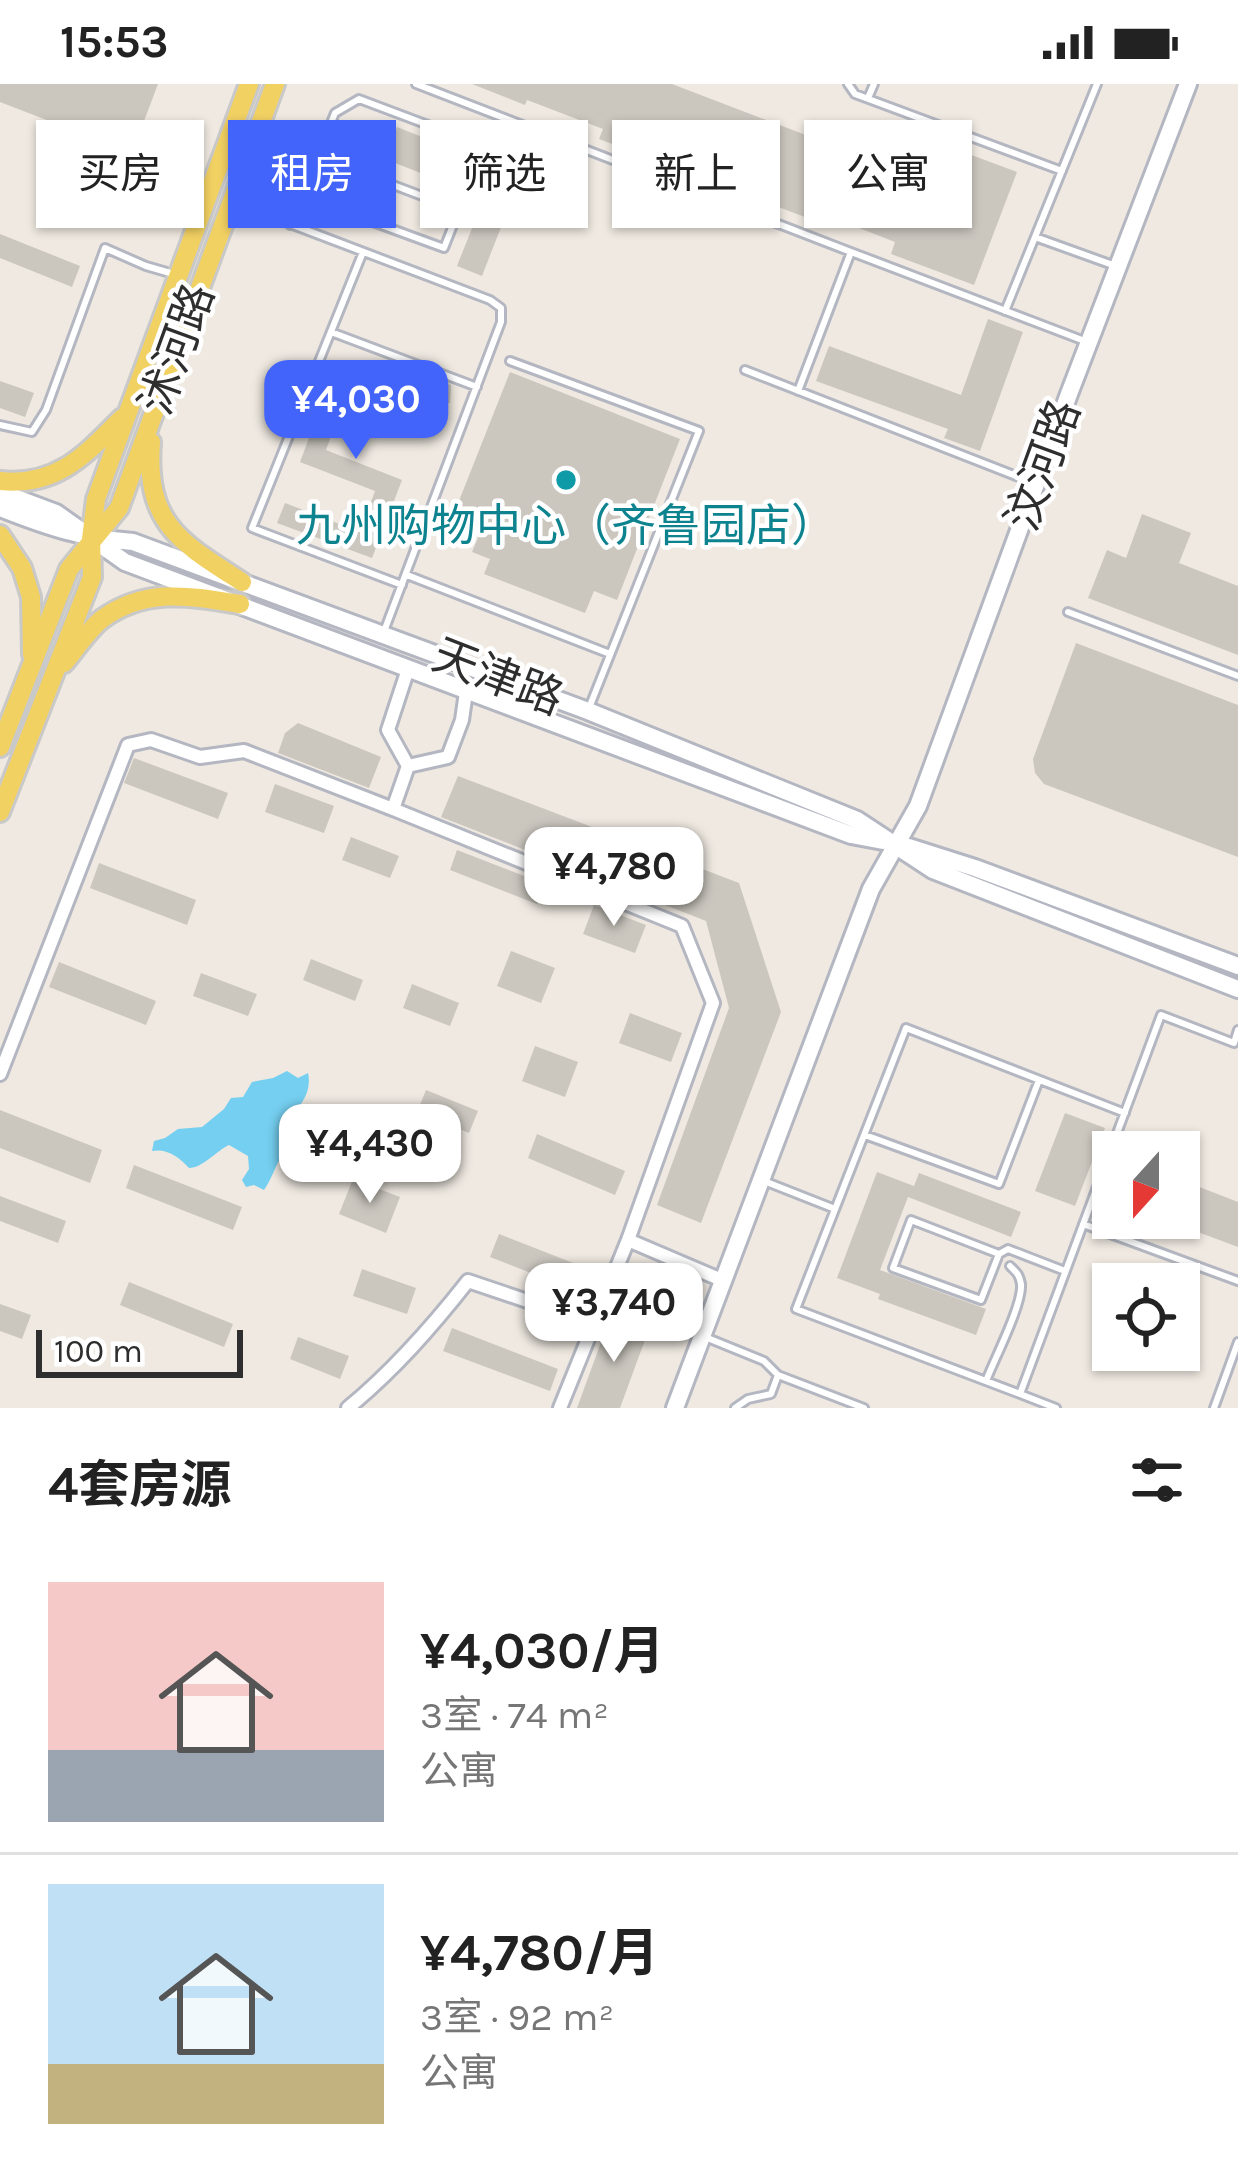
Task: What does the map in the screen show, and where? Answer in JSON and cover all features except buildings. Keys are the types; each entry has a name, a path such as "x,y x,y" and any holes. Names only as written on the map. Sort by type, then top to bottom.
{"main road":[{"name":"沭河路","path":"0,812 92,577 96,500 249,84"},
{"name":"沭河路","path":"262,120 275,84"},
{"name":"沭河路","path":"0,747 70,569 119,508 228,210"},
{"path":"0,481 20,483 60,472 83,457 129,410"},
{"path":"152,417 149,470 160,513 181,542 242,582"},
{"path":"0,535 22,568 31,597 32,665"},
{"path":"54,676 99,621 126,606 177,593 240,604"}],"street":[{"name":"汶河路","path":"679,1408 710,1339 880,892 1110,265 1184,84"},
{"name":"汶河路","path":"679,1408 872,889 918,806 1184,84"},
{"name":"天津路","path":"0,492 56,513 125,562 851,835 940,855 1238,966"},
{"name":"天津路","path":"0,508 92,539 133,542 587,711 857,820 933,870 1238,988"},
{"path":"393,809 408,766 388,730 408,668"},
{"path":"408,766 448,757 462,720 466,692"},
{"path":"0,1075 128,745 151,740 200,757 244,751 682,926 713,1004 628,1240 560,1408"},
{"path":"0,1024 16,1031"},
{"path":"628,1240 724,1281"},
{"path":"348,1408 426,1334 468,1282 592,1327"}],"lane":[{"path":"416,84 510,120"},
{"path":"848,84 855,94 1061,171"},
{"path":"868,98 874,84"},
{"path":"1005,311 1096,84"},
{"path":"332,120 335,113 358,99 420,122"},
{"path":"588,150 1082,340"},
{"path":"380,180 459,210 444,248 364,219 380,180"},
{"path":"298,228 490,300 500,308 502,322 383,634"},
{"path":"1035,237 1110,265"},
{"path":"0,425 32,432 46,410 105,248 179,275"},
{"path":"363,252 252,528 402,585"},
{"path":"798,391 851,252"},
{"path":"331,332 477,387"},
{"path":"510,361 699,431 587,711"},
{"path":"745,370 1029,481"},
{"path":"406,575 610,654"},
{"path":"1067,612 1238,676"},
{"path":"1020,1394 1161,1016 1234,1042 1238,1030"},
{"path":"1056,1408 796,1309 906,1028 1124,1113"},
{"path":"865,1134 999,1184 1039,1080"},
{"path":"769,1183 835,1209"},
{"path":"999,1254 911,1220 893,1268 981,1300 999,1254 1007,1249 1065,1271"},
{"path":"1082,1224 1238,1281"},
{"path":"986,1381 1022,1287 1010,1266"},
{"path":"710,1339 764,1361 778,1376 864,1408"},
{"path":"1214,1408 1238,1342"},
{"path":"735,1408 748,1399 771,1394 778,1376"}],"water":[{"path":"287,1071 298,1078 308,1073 309,1086 301,1103 287,1116 282,1132 284,1153 264,1190 246,1187 242,1180 249,1169 248,1156 229,1145 189,1168 172,1154 152,1151 154,1141 178,1129 202,1127 231,1098 243,1097 252,1082"}],"place":[{"name":"九州购物中心（齐鲁园店）","path":"566,480"}]}
